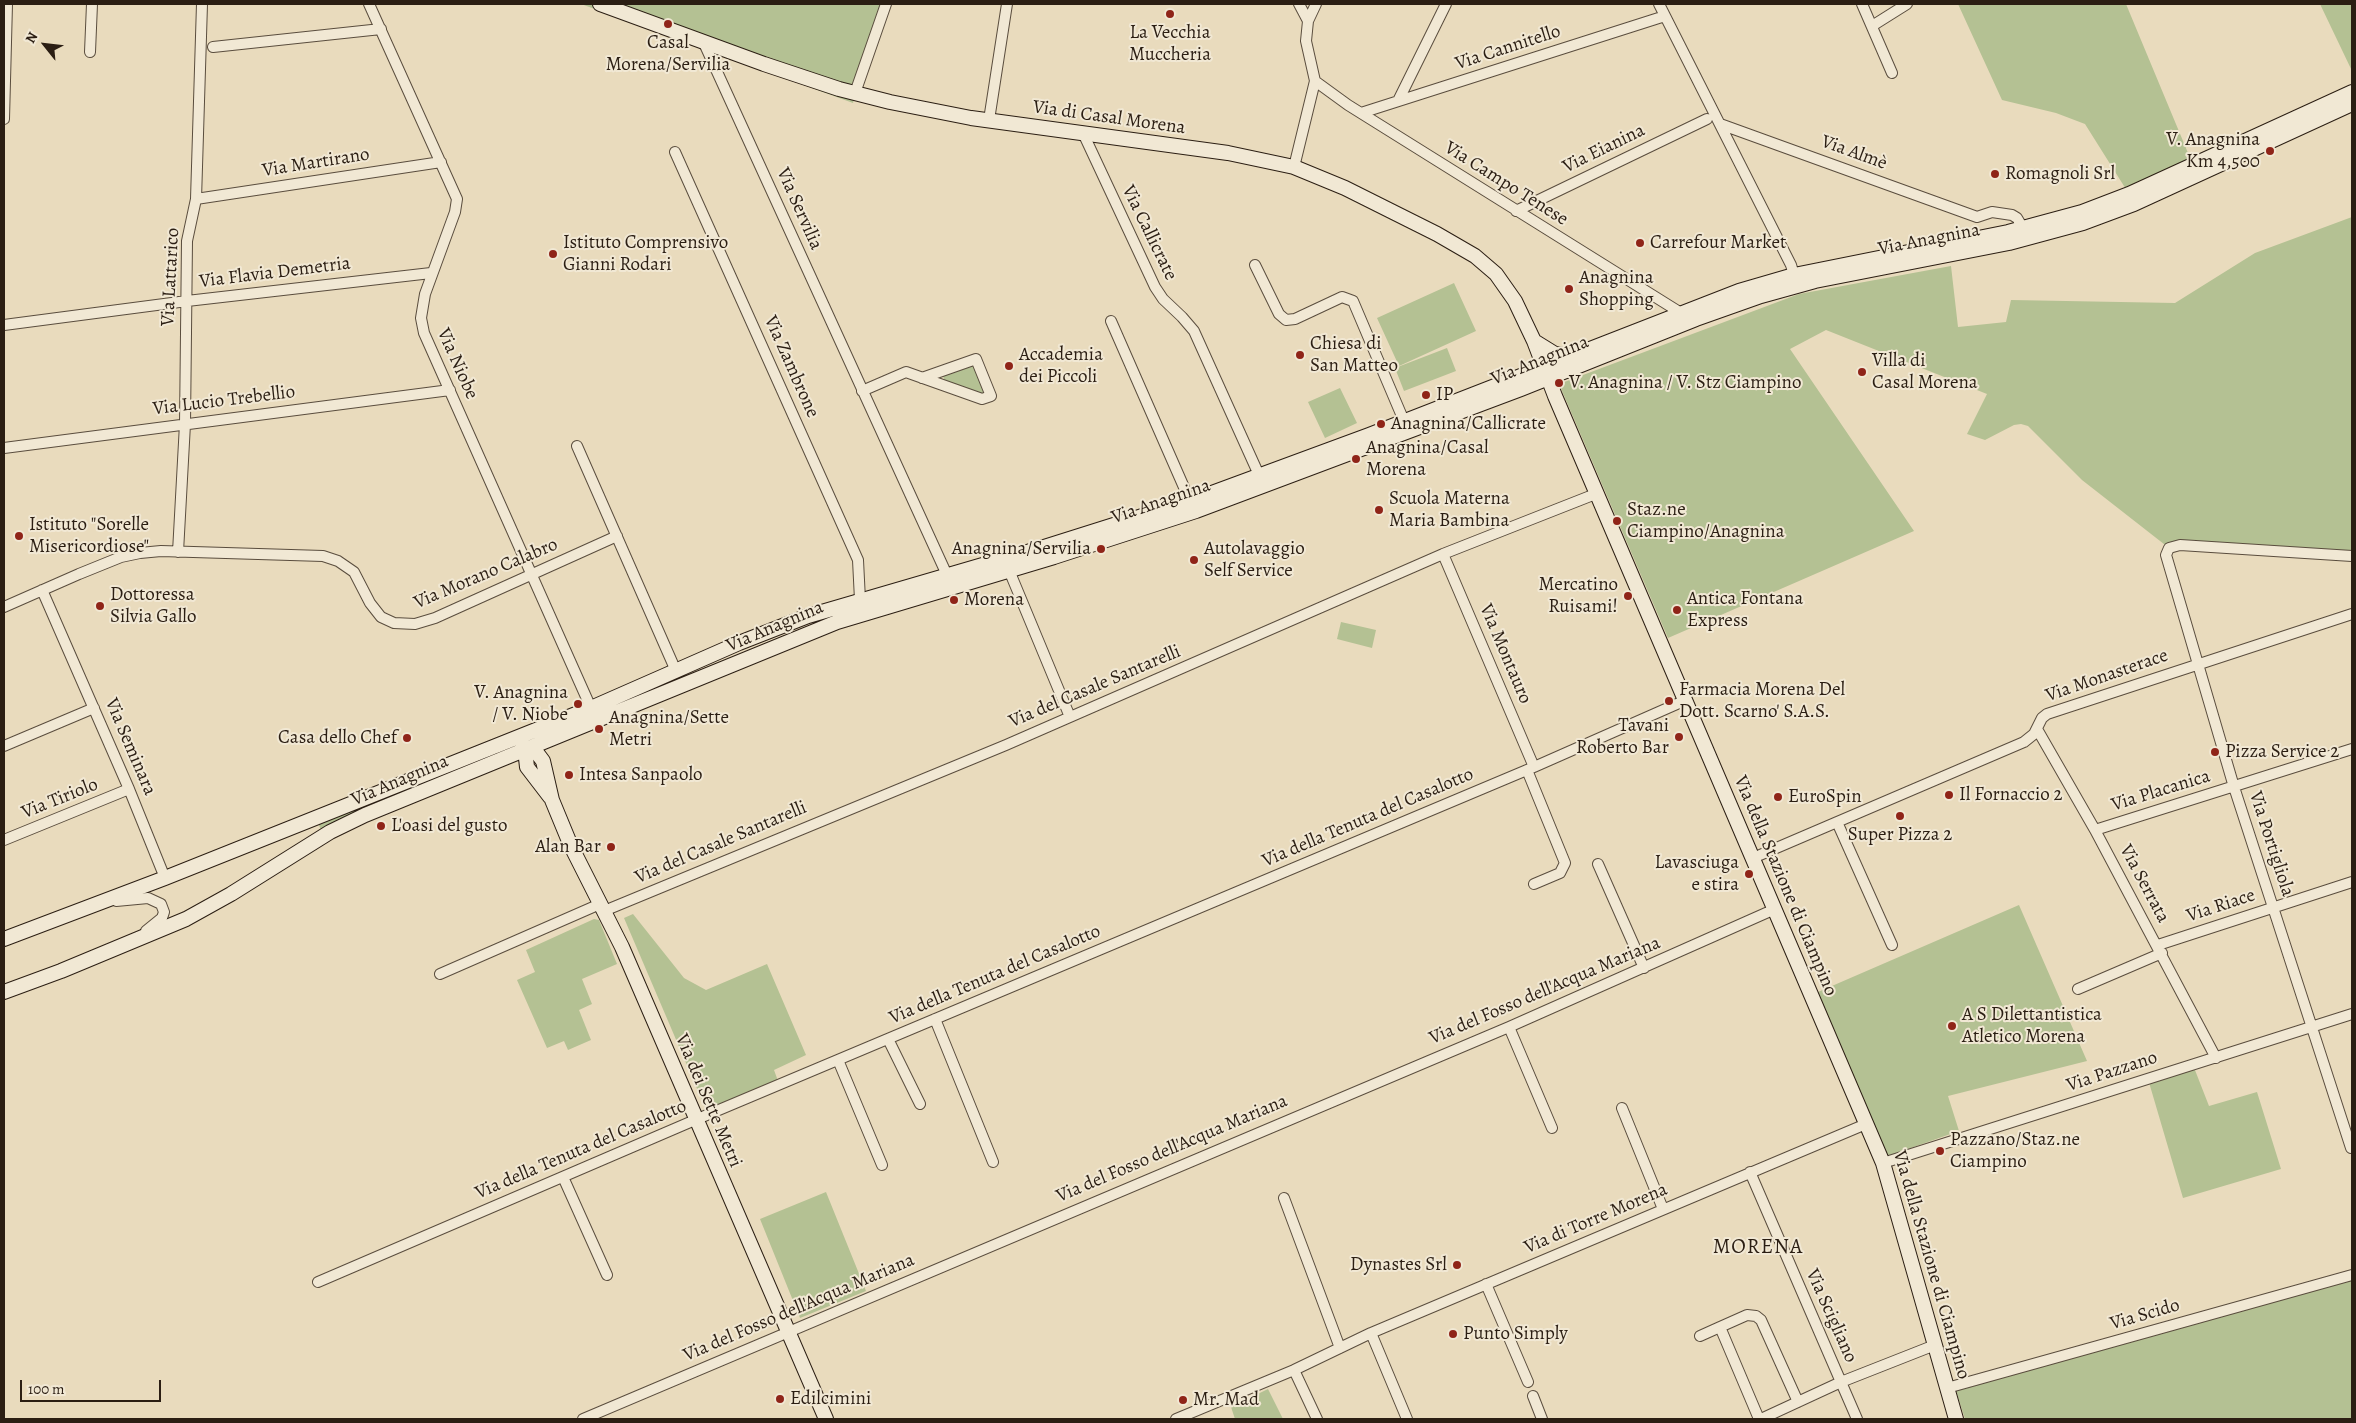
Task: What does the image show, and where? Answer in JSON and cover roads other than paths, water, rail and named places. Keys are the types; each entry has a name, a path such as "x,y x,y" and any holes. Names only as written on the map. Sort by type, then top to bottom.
{"main road":[{"name":"Via di Casal Morena","path":"600,4 855,93 930,110 1228,153 1294,168 1361,196 1437,234 1475,256 1492,270 1508,289 1520,308 1546,373"},
{"name":"Via Anagnina","path":"4,992 98,956 197,913 330,832 523,743 591,708 766,632 808,616 1041,548 1190,500 1526,374 1546,373 1575,356 1739,291 1794,275 2023,228 2069,216 2124,196 2352,92"},
{"name":"Via Anagnina","path":"4,939 767,652 856,615 1196,511 1546,373 1786,288 2009,243 2083,223 2134,204 2352,104"},
{"path":"1526,374 1532,360 1534,341 1555,354 1575,356"},
{"name":"Via della Stazione di Ciampino","path":"1546,373 1883,1163 1956,1419"},
{"name":"Via dei Sette Metri","path":"523,743 537,753 543,761 552,800 576,859 622,947 695,1120 826,1419"}],"street":[{"path":"4,119 7,4"},
{"path":"90,52 92,4"},
{"name":"Via Lattarico","path":"178,552 185,424 187,240 196,198 202,4"},
{"name":"Via Niobe","path":"369,4 456,195 457,205 431,273 422,306 422,325 591,708"},
{"path":"855,93 886,4"},
{"path":"990,120 1007,4"},
{"path":"1299,4 1308,21"},
{"path":"1294,168 1315,81 1306,41 1308,21 1316,4"},
{"path":"1398,101 1446,4"},
{"path":"1659,4 1794,275 1786,288"},
{"path":"1862,4 1892,73"},
{"path":"1872,26 1907,4"},
{"name":"Via Cannitello","path":"1361,113 1665,16"},
{"path":"212,47 381,29"},
{"name":"Via Servilia","path":"703,41 947,575"},
{"name":"Via Campo Tenese","path":"1315,81 1361,113 1681,313"},
{"name":"Via Eianina","path":"1516,210 1707,119"},
{"name":"Via Almè","path":"1720,124 1977,217 1992,212 2007,213 2017,218 2023,228"},
{"name":"Via Callicrate","path":"1083,133 1154,287 1163,299 1188,323 1195,334 1259,475"},
{"name":"Via Zambrone","path":"675,152 858,560 860,600"},
{"name":"Via Martirano","path":"196,198 441,162"},
{"path":"1255,265 1279,314 1286,320 1295,320 1342,297 1353,301 1404,421"},
{"name":"Via Flavia Demetria","path":"4,325 187,301 431,273"},
{"path":"1111,321 1190,500"},
{"path":"862,391 906,372 922,378 982,399 991,396 976,359 922,378"},
{"name":"Via Lucio Trebellio","path":"4,448 450,390"},
{"path":"578,446 676,671"},
{"name":"Via del Casale Santarelli","path":"440,974 1070,717 1443,554 1598,493"},
{"name":"Via Morano Calabro","path":"178,552 323,556 342,563 358,578 370,603 379,615 394,623 408,625 435,618 617,536"},
{"name":"Via Portigliola","path":"2352,556 2180,545 2169,548 2166,555 2166,563 2234,787 2350,1148 2352,1148"},
{"path":"4,607 79,574 136,553 178,552"},
{"name":"Via Montauro","path":"1443,554 1531,768 1565,863 1560,873 1534,884"},
{"path":"1007,570 1011,575 1070,717"},
{"name":"Via Seminara","path":"42,590 129,789 165,878"},
{"name":"Via Monasterace","path":"1753,858 2024,742 2032,737 2042,718 2047,714 2352,614"},
{"path":"766,632 767,652"},
{"name":"Via della Tenuta del Casalotto","path":"318,1282 695,1120 1531,768 1686,700"},
{"path":"4,746 94,708"},
{"name":"Via Serrata","path":"2037,729 2160,949 2216,1058"},
{"name":"Via Placanica","path":"2095,830 2352,749"},
{"name":"Via Tiriolo","path":"4,840 129,789"},
{"path":"1837,822 1892,945"},
{"path":"1598,864 1644,968"},
{"name":"Via Riace","path":"2078,990 2160,949 2352,882"},
{"path":"98,956 151,928 162,918 164,912 161,904 148,898 99,902"},
{"name":"Via del Fosso dell'Acqua Mariana","path":"582,1419 1509,1027 1774,909"},
{"name":"Via Pazzano","path":"1883,1163 2352,1014"},
{"path":"935,1019 993,1162"},
{"path":"1509,1027 1552,1128"},
{"path":"888,1039 920,1104"},
{"path":"838,1060 882,1165"},
{"path":"1622,1108 1663,1209"},
{"name":"Via di Torre Morena","path":"1176,1419 1294,1370 1371,1333 1866,1124"},
{"name":"Via Scigliano","path":"1750,1172 1857,1419"},
{"path":"563,1177 607,1276"},
{"path":"1284,1198 1340,1348"},
{"name":"Via Scido","path":"1947,1388 2352,1275"},
{"path":"1486,1284 1528,1382"},
{"path":"1700,1336 1747,1315 1756,1316 1761,1320 1798,1402"},
{"path":"1720,1327 1763,1419 1841,1382 1935,1345"},
{"path":"1371,1333 1407,1419"},
{"path":"1294,1370 1316,1419"},
{"path":"1533,1396 1542,1419"}],"place":[{"name":"La Vecchia Muccheria","path":"1170,14"},
{"name":"Casal Morena/Servilia","path":"668,24"},
{"name":"V. Anagnina Km 4,500","path":"2270,151"},
{"name":"Romagnoli Srl","path":"1995,174"},
{"name":"Carrefour Market","path":"1640,243"},
{"name":"Istituto Comprensivo Gianni Rodari","path":"553,254"},
{"name":"Anagnina Shopping","path":"1569,289"},
{"name":"Chiesa di San Matteo","path":"1300,355"},
{"name":"Accademia dei Piccoli","path":"1009,366"},
{"name":"Villa di Casal Morena","path":"1862,372"},
{"name":"V. Anagnina / V. Stz Ciampino","path":"1559,383"},
{"name":"IP","path":"1426,395"},
{"name":"Anagnina/Callicrate","path":"1381,424"},
{"name":"Anagnina/Casal Morena","path":"1356,459"},
{"name":"Scuola Materna Maria Bambina","path":"1379,510"},
{"name":"Staz.ne Ciampino/Anagnina","path":"1617,521"},
{"name":"Istituto \"Sorelle Misericordiose\"","path":"19,536"},
{"name":"Anagnina/Servilia","path":"1101,549"},
{"name":"Autolavaggio Self Service","path":"1194,560"},
{"name":"Mercatino Ruisami!","path":"1628,596"},
{"name":"Morena","path":"954,600"},
{"name":"Dottoressa Silvia Gallo","path":"100,606"},
{"name":"Antica Fontana Express","path":"1677,610"},
{"name":"Farmacia Morena Del Dott. Scarno' S.A.S.","path":"1669,701"},
{"name":"V. Anagnina / V. Niobe","path":"578,704"},
{"name":"Anagnina/Sette Metri","path":"599,729"},
{"name":"Tavani Roberto Bar","path":"1679,737"},
{"name":"Casa dello Chef","path":"407,738"},
{"name":"Pizza Service 2","path":"2215,752"},
{"name":"Intesa Sanpaolo","path":"569,775"},
{"name":"Il Fornaccio 2","path":"1949,795"},
{"name":"EuroSpin","path":"1778,797"},
{"name":"Super Pizza 2","path":"1900,816"},
{"name":"L'oasi del gusto","path":"381,826"},
{"name":"Alan Bar","path":"611,847"},
{"name":"Lavasciuga e stira","path":"1749,874"},
{"name":"A S Dilettantistica Atletico Morena","path":"1952,1026"},
{"name":"Pazzano/Staz.ne Ciampino","path":"1940,1151"},
{"name":"Dynastes Srl","path":"1457,1265"},
{"name":"Punto Simply","path":"1453,1334"},
{"name":"Edilcimini","path":"780,1399"},
{"name":"Mr. Mad","path":"1183,1400"}],"district":[{"name":"MORENA","path":"1758,1248"}]}
